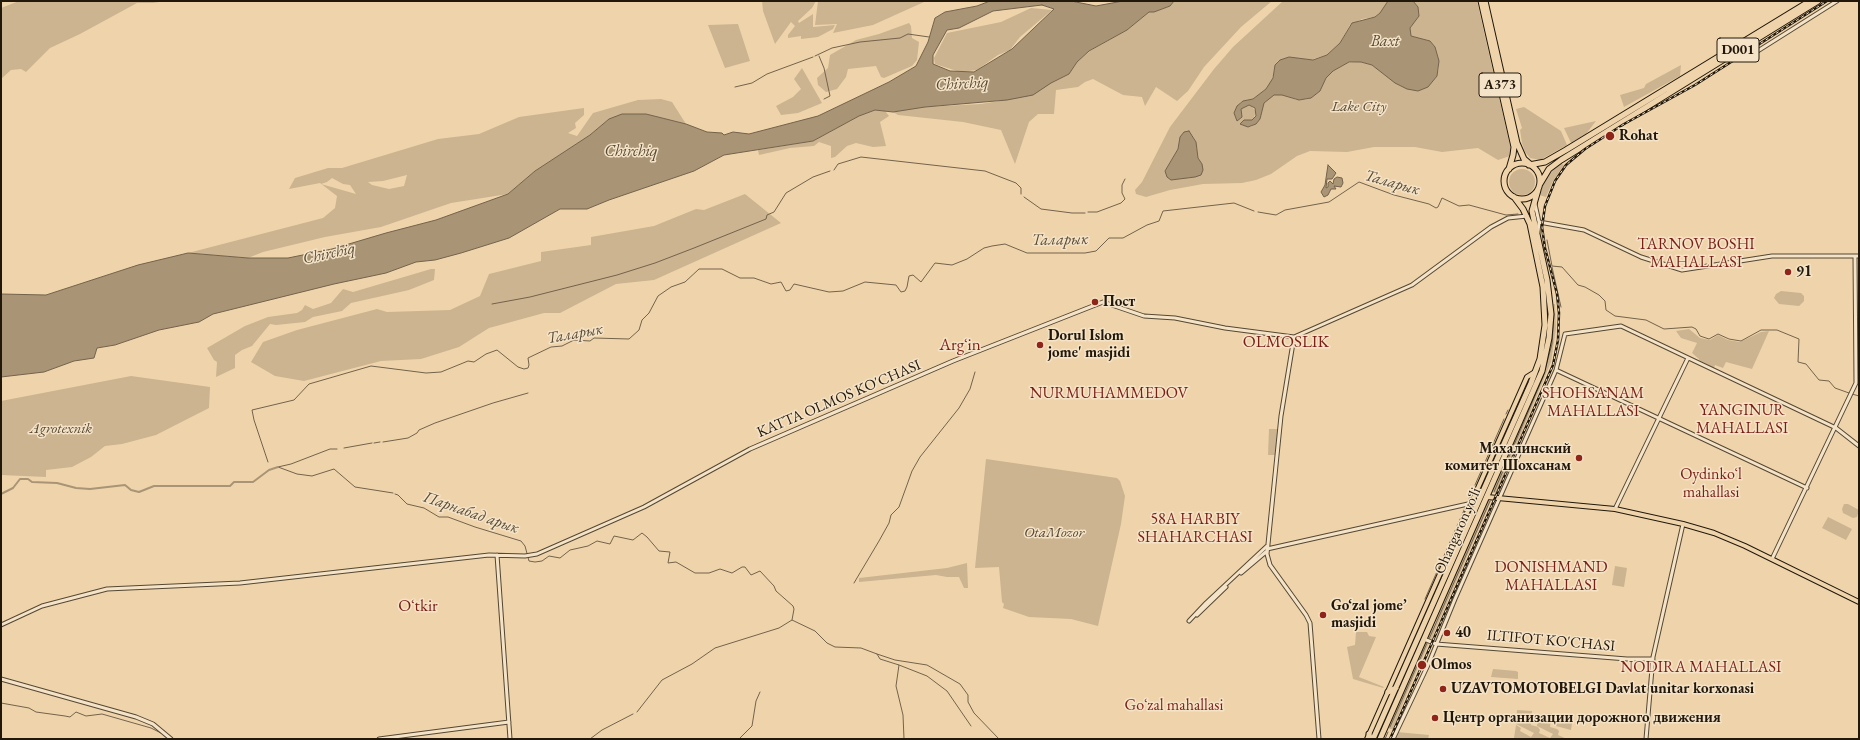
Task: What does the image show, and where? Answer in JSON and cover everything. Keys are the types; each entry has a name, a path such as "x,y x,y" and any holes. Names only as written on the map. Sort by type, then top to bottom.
{"highway":[{"name":"A373","path":"1481,1 1514,147 1509,169"},
{"name":"A373","path":"1485,1 1516,139 1521,153 1530,165"},
{"name":"D001","path":"1810,1 1656,98 1551,167 1539,187 1528,198 1521,199 1508,191 1505,183 1505,177 1509,169 1518,164 1530,165 1547,161 1656,98 1737,51 1818,1"},
{"path":"1521,153 1529,160 1540,163"},
{"path":"1530,165 1538,174 1539,187"},
{"name":"Ohangaron yoʻli","path":"1380,739 1424,639 1481,496 1539,377 1549,335 1551,314 1549,294 1532,211 1539,187"},
{"name":"Ohangaron yoʻli","path":"1373,739 1453,559 1487,497 1536,372 1545,332 1545,303 1540,267 1527,216 1514,196"},
{"path":"1481,496 1487,497"},
{"path":"1450,552 1453,559"},
{"path":"1402,674 1405,674 1408,677"},
{"path":"1388,692 1396,688"}],"main road":[{"name":"Ohangaron yoʻli","path":"1369,737 1528,377 1536,372"},
{"path":"1487,497 1615,509 1683,524 1724,537 1859,602"}],"street":[{"path":"1737,51 1745,55 1753,54 1836,1"},
{"path":"1534,200 1539,222 1537,234"},
{"path":"1319,739 1310,623 1306,615 1270,565 1267,549 1283,404 1294,337 1412,285 1491,227 1510,218 1527,216"},
{"path":"1539,222 1584,230 1641,257 1682,270 1772,256 1857,256 1856,383 1836,428 1772,559"},
{"name":"KATTA OLMOS KO'CHASI","path":"1,625 42,606 107,588 240,583 497,555 530,556 629,514 750,449 953,361 1103,302 1144,316 1175,318 1225,328 1294,337"},
{"path":"1393,739 1416,692 1499,498 1556,370 1565,334 1621,325 1836,428 1859,446"},
{"path":"1615,509 1688,358"},
{"path":"1556,370 1807,488"},
{"path":"1267,549 1189,621 1206,603 1267,549 1468,504 1471,505"},
{"path":"1646,739 1653,659 1683,524"},
{"path":"497,555 510,739"},
{"name":"ILTIFOT KO'CHASI","path":"1424,639 1436,644 1627,659 1653,659"},
{"path":"1,679 136,717 153,724 171,739"},
{"path":"379,739 510,722"}],"green space":[{"path":"19,1 167,1 137,3 80,34 50,48 26,72 21,69 11,70 1,79 1,8"},
{"path":"762,1 816,1 812,8 798,21 799,23 813,14 813,27 835,25 833,29 818,37 801,39 801,36 788,38 788,35 795,26 791,22 775,44 763,11"},
{"path":"818,1 924,2 873,25 833,33 837,24 815,25"},
{"path":"1174,1 1272,1 1241,27 1204,67 1188,91 1177,101 1156,87 1145,106 1142,97 1123,95 1093,79 1078,87 1056,90 1054,114 1038,114 1029,122 1015,164 1001,130 963,122 898,115 893,112 925,107 981,104 999,101 1051,83 1069,74 1077,62 1090,51 1127,30 1149,12 1154,12 1170,6"},
{"name":"Lake City","path":"1283,1 1388,1 1380,13 1375,17 1362,19 1350,25 1340,43 1327,55 1310,60 1289,57 1278,61 1275,65 1272,81 1266,89 1253,99 1241,102 1236,108 1235,114 1237,121 1241,117 1240,111 1244,106 1250,105 1256,111 1254,118 1250,121 1244,120 1241,124 1250,127 1256,124 1260,119 1263,104 1271,96 1281,94 1297,100 1309,99 1320,91 1326,78 1333,71 1347,63 1361,62 1372,65 1401,86 1418,91 1437,76 1439,66 1435,47 1430,41 1411,36 1410,28 1417,19 1419,13 1418,7 1413,1 1477,1 1511,150 1510,156 1498,160 1478,148 1442,152 1415,147 1374,147 1347,152 1310,151 1297,156 1271,174 1256,180 1242,183 1203,184 1170,190 1146,197 1136,194 1135,190 1142,182 1170,127 1214,69 1233,47","holes":["1192,135 1196,142 1198,158 1202,164 1195,177 1180,178 1165,171 1178,149"]},
{"path":"1031,8 1052,10 1020,37 1010,50 998,55 977,70 960,72 935,64 934,58 947,33 1001,22"},
{"path":"909,23 911,26 912,38 919,42 917,60 912,66 884,78 881,77 876,66 848,69 846,77 837,89 826,92 818,85 817,78 828,68 830,55 856,40 879,34"},
{"path":"738,24 750,61 725,68 708,25"},
{"path":"1681,65 1680,76 1624,107 1620,95 1644,88 1646,84"},
{"path":"802,68 822,103 798,113 781,115 776,106 793,97 801,89 794,79"},
{"path":"661,99 672,102 686,124 646,114 609,119 590,135 535,171 508,194 451,203 381,227 325,237 263,252 248,258 188,253 323,218 335,208 337,196 321,184 320,183 289,189 295,178 328,168 342,168 438,139 479,134 519,117 584,108 584,115 575,123 576,128 568,133 577,136 593,113 638,100","holes":["407,175 404,186 389,189 372,185 368,182 383,181","332,178 343,184 350,185 356,194 321,184"]},
{"path":"1524,107 1561,131 1567,145 1540,160 1530,158 1525,152 1522,143 1520,130 1522,128 1516,109"},
{"path":"875,110 885,111 889,116 880,122 886,146 873,147 856,143 847,146 835,157 831,158 831,146 819,142 814,146 790,148 759,155 758,150 813,141 859,116"},
{"path":"1596,121 1586,134 1571,143 1564,128"},
{"path":"1560,163 1564,165 1553,181 1546,197 1539,195 1546,178"},
{"path":"1522,169 1531,173 1535,182 1531,191 1522,195 1513,191 1509,182 1513,173"},
{"path":"745,194 781,223 654,280 616,284 560,313 544,313 489,328 459,347 421,359 381,361 304,381 275,376 251,362 263,342 297,330 377,309 387,312 450,310 480,296 489,274 541,261 541,252 591,245 591,237 654,226 696,209 704,210"},
{"path":"435,269 434,280 409,290 351,303 342,311 313,317 305,322 276,325 270,324 252,346 235,355 235,368 216,377 217,362 214,360 207,348 245,326 268,317 297,313 302,310 305,305 313,309 331,303 343,289 353,292"},
{"path":"1781,291 1801,293 1804,296 1804,301 1799,306 1779,304 1774,298 1776,294"},
{"path":"1552,304 1555,304 1556,329 1551,362 1496,494 1493,491 1542,376"},
{"path":"1689,329 1700,338 1710,340 1718,335 1728,340 1740,342 1761,332 1769,331 1752,369 1726,362 1723,368 1715,365 1714,368 1699,360 1692,353 1697,343 1681,338 1676,331"},
{"name":"Agrotexnik","path":"131,376 210,387 209,408 156,435 122,444 105,446 91,457 72,467 46,470 46,477 1,475 1,401"},
{"path":"1531,377 1480,494 1478,492 1529,378"},
{"path":"1269,429 1278,429 1275,455 1268,455"},
{"name":"OtaMozor","path":"986,459 1117,478 1120,481 1125,496 1121,524 1098,626 1071,619 1029,617 1003,608 1004,604 1002,602 999,567 975,568"},
{"path":"1488,501 1491,501 1431,640 1428,639 1435,625 1443,600"},
{"path":"1844,504 1848,504 1859,510 1857,517 1853,518 1843,513 1842,509"},
{"path":"1828,517 1852,529 1846,540 1822,528"},
{"path":"967,563 968,588 964,588 959,577 936,575 859,582 859,578 947,568"},
{"path":"1615,566 1627,568 1624,587 1612,585"},
{"path":"1356,632 1367,632 1369,636 1376,637 1359,677 1384,687 1383,688 1353,679 1347,647 1355,645"},
{"path":"1426,642 1429,643 1393,729 1390,729 1388,727"},
{"path":"1493,669 1516,671 1518,672 1518,679 1491,677"},
{"path":"1517,710 1532,711 1531,725 1538,727 1540,730 1539,733 1550,738 1553,734 1537,726 1538,715 1552,713 1550,727 1557,729 1559,731 1558,735 1567,739 1514,738 1516,725 1521,728 1520,731 1531,737 1534,733 1516,724"},
{"path":"1557,716 1573,717 1571,730 1556,726"},
{"path":"1397,732 1429,735 1428,739 1394,739"}],"water":[{"name":"Chirchiq","path":"990,1 1071,1 1096,6 1123,1 1174,1 1170,6 1154,12 1149,12 1127,30 1089,51 1077,62 1069,74 1051,83 1033,95 1007,100 925,107 893,112 875,110 859,116 813,141 724,155 694,171 587,209 560,209 509,238 461,253 435,260 416,262 386,273 334,284 213,314 199,322 159,330 115,345 97,348 94,358 74,361 44,372 1,377 1,294 46,295 138,265 188,253 248,258 288,258 332,249 436,220 508,194 535,171 590,135 609,119 622,114 646,114 686,124 707,132 722,133 724,135 733,132 749,134 818,116 889,82 916,66 928,42 935,18 945,12 977,6","holes":["1042,5 1054,9 1012,49 974,72 950,71 933,64 933,55 947,30 959,28 993,11"]},
{"name":"Baхt","path":"1388,1 1413,1 1418,7 1419,16 1410,28 1411,36 1430,41 1435,47 1439,61 1437,76 1428,87 1418,91 1407,89 1395,83 1372,65 1361,62 1349,62 1333,71 1326,78 1320,91 1311,98 1299,100 1282,95 1274,95 1264,103 1260,119 1256,124 1248,127 1240,124 1244,120 1252,120 1256,116 1255,108 1249,105 1241,109 1242,117 1237,121 1234,113 1237,106 1243,101 1253,99 1266,89 1273,78 1275,65 1280,60 1289,57 1313,60 1327,55 1340,43 1352,23 1375,17 1380,13"},
{"path":"1189,131 1196,142 1198,158 1202,164 1203,170 1201,175 1195,177 1171,180 1167,177 1165,171 1178,149 1180,137 1184,132"},
{"path":"1328,165 1336,173 1332,179 1327,179 1326,188 1328,187 1328,183 1330,181 1333,184 1334,179 1337,177 1342,178 1343,183 1341,187 1334,186 1336,189 1331,189 1328,195 1324,197 1321,192 1325,185"}],"waterway":[{"path":"815,56 832,48 860,42 900,38 908,34 929,37"},
{"path":"819,56 824,68 830,96 824,99"},
{"path":"735,87 752,83 767,74 813,57"},
{"path":"834,170 838,164 861,157 985,171 1016,183 1021,188 1021,194"},
{"path":"492,304 530,297 617,275 655,263 694,248 766,219 767,215 774,212 786,193 813,177 830,171"},
{"path":"1088,212 1097,212 1121,203 1125,199 1122,193 1122,185 1125,179"},
{"name":"Таларык","path":"1258,212 1276,215 1285,210 1329,202 1359,182 1394,195 1429,204 1436,208 1438,207 1442,198 1459,206 1469,205 1506,215 1518,214"},
{"path":"1024,197 1041,209 1085,213"},
{"name":"Таларык","path":"268,462 252,410 294,400 309,384 371,366 426,373 441,372 468,361 474,362 486,354 497,350 518,367 524,369 528,368 528,358 551,347 562,346 574,340 590,341 594,338 629,339 639,330 642,320 649,313 658,296 671,287 685,282 699,269 722,269 740,278 754,278 771,284 781,282 786,291 790,290 794,284 829,292 843,291 865,282 896,285 901,292 905,291 909,276 913,275 921,282 935,263 952,265 967,259 984,248 992,246 1005,244 1027,253 1085,253 1096,251 1109,238 1123,238 1147,225 1159,221 1163,211 1234,203 1254,211"},
{"name":"Таларык","path":"1547,240 1552,266 1562,267 1578,285 1585,287 1599,295 1605,301 1606,310 1615,316 1646,320 1664,329 1692,327 1696,329 1700,336 1709,339 1718,334 1729,339 1741,341 1761,330 1777,330 1799,339 1798,362 1806,364 1819,380 1829,381 1835,388 1849,393"},
{"path":"1552,267 1561,307"},
{"path":"1494,492 1543,377 1552,344 1554,314"},
{"path":"854,583 889,523 891,515 899,507 912,471 920,457 959,408 970,389 975,372"},
{"path":"383,442 408,438 417,433 419,430 435,423 493,403 528,393"},
{"name":"Таларык","path":"1852,394 1859,396"},
{"path":"1506,414 1508,410"},
{"path":"1475,485 1504,419"},
{"path":"374,443 380,442"},
{"path":"344,448 372,443"},
{"path":"278,467 291,464 330,449 337,449"},
{"name":"Парнабад арык","path":"278,467 297,474 312,476 334,469 355,487 393,493"},
{"name":"Парнабад арык","path":"1,494 13,488 20,479 28,479 32,482 57,483 76,488 90,489 125,485 131,490 139,492 154,486 230,486 234,482 253,482 269,470 278,467"},
{"path":"1469,499 1473,490"},
{"name":"Парнабад арык","path":"395,494 407,504 424,508 439,517 448,517 521,541 525,546 529,561 535,562 542,561 549,556 560,558 570,550 588,546 597,541 610,544 614,536 633,540 642,533 659,551 670,552 668,563 676,562 695,573 709,573 720,569 732,573 742,567 745,567 751,575 760,571 774,586 776,591 793,606 794,609 792,620"},
{"path":"1429,639 1490,501"},
{"path":"1425,599 1465,508"},
{"path":"637,712 662,680 692,664 715,648 779,628 792,620 815,631 827,643 835,647 861,648 877,654 880,659 899,665 896,686 903,715 904,739"},
{"path":"1390,727 1427,643"},
{"path":"877,654 895,660 927,665 960,684 968,695 968,702 974,713 999,739"},
{"path":"899,665 927,676 947,691 971,726"},
{"path":"739,739 752,726 756,701 760,692"},
{"path":"1,703 29,708 36,712 70,717 76,712 86,716 102,714 151,728 161,733"},
{"path":"590,739 602,730 633,714"},
{"path":"1385,739 1388,732"}],"railway":[{"path":"1390,739 1553,365 1558,340 1559,313 1557,294 1545,248 1542,227 1545,206 1555,181 1566,165 1585,149 1624,124 1695,85 1827,1"}],"place":[{"name":"Rohat","path":"1610,136"},
{"name":"91","path":"1788,272"},
{"name":"Пост","path":"1095,302"},
{"name":"Dorul Islom jome' masjidi","path":"1040,345"},
{"name":"Махалинский комитет Шохcанам","path":"1579,458"},
{"name":"Go‘zal jome’ masjidi","path":"1323,615"},
{"name":"40","path":"1447,633"},
{"name":"Olmos","path":"1422,665"},
{"name":"UZAVTOMOTOBELGI Davlat unitar korxonasi","path":"1443,689"},
{"name":"Центр организации дорожного движения","path":"1435,718"}],"district":[{"name":"TARNOV BOSHI MAHALLASI","path":"1696,254"},
{"name":"OLMOSLIK","path":"1286,342"},
{"name":"Argʻin","path":"960,345"},
{"name":"NURMUHAMMEDOV","path":"1109,394"},
{"name":"SHOHSANAM MAHALLASI","path":"1593,403"},
{"name":"YANGINUR MAHALLASI","path":"1742,420"},
{"name":"Oydinkoʻl mahallasi","path":"1711,484"},
{"name":"58A HARBIY SHAHARCHASI","path":"1195,529"},
{"name":"DONISHMAND MAHALLASI","path":"1551,577"},
{"name":"Oʻtkir","path":"418,606"},
{"name":"NODIRA MAHALLASI","path":"1701,668"},
{"name":"Goʻzal mahallasi","path":"1174,706"}]}
